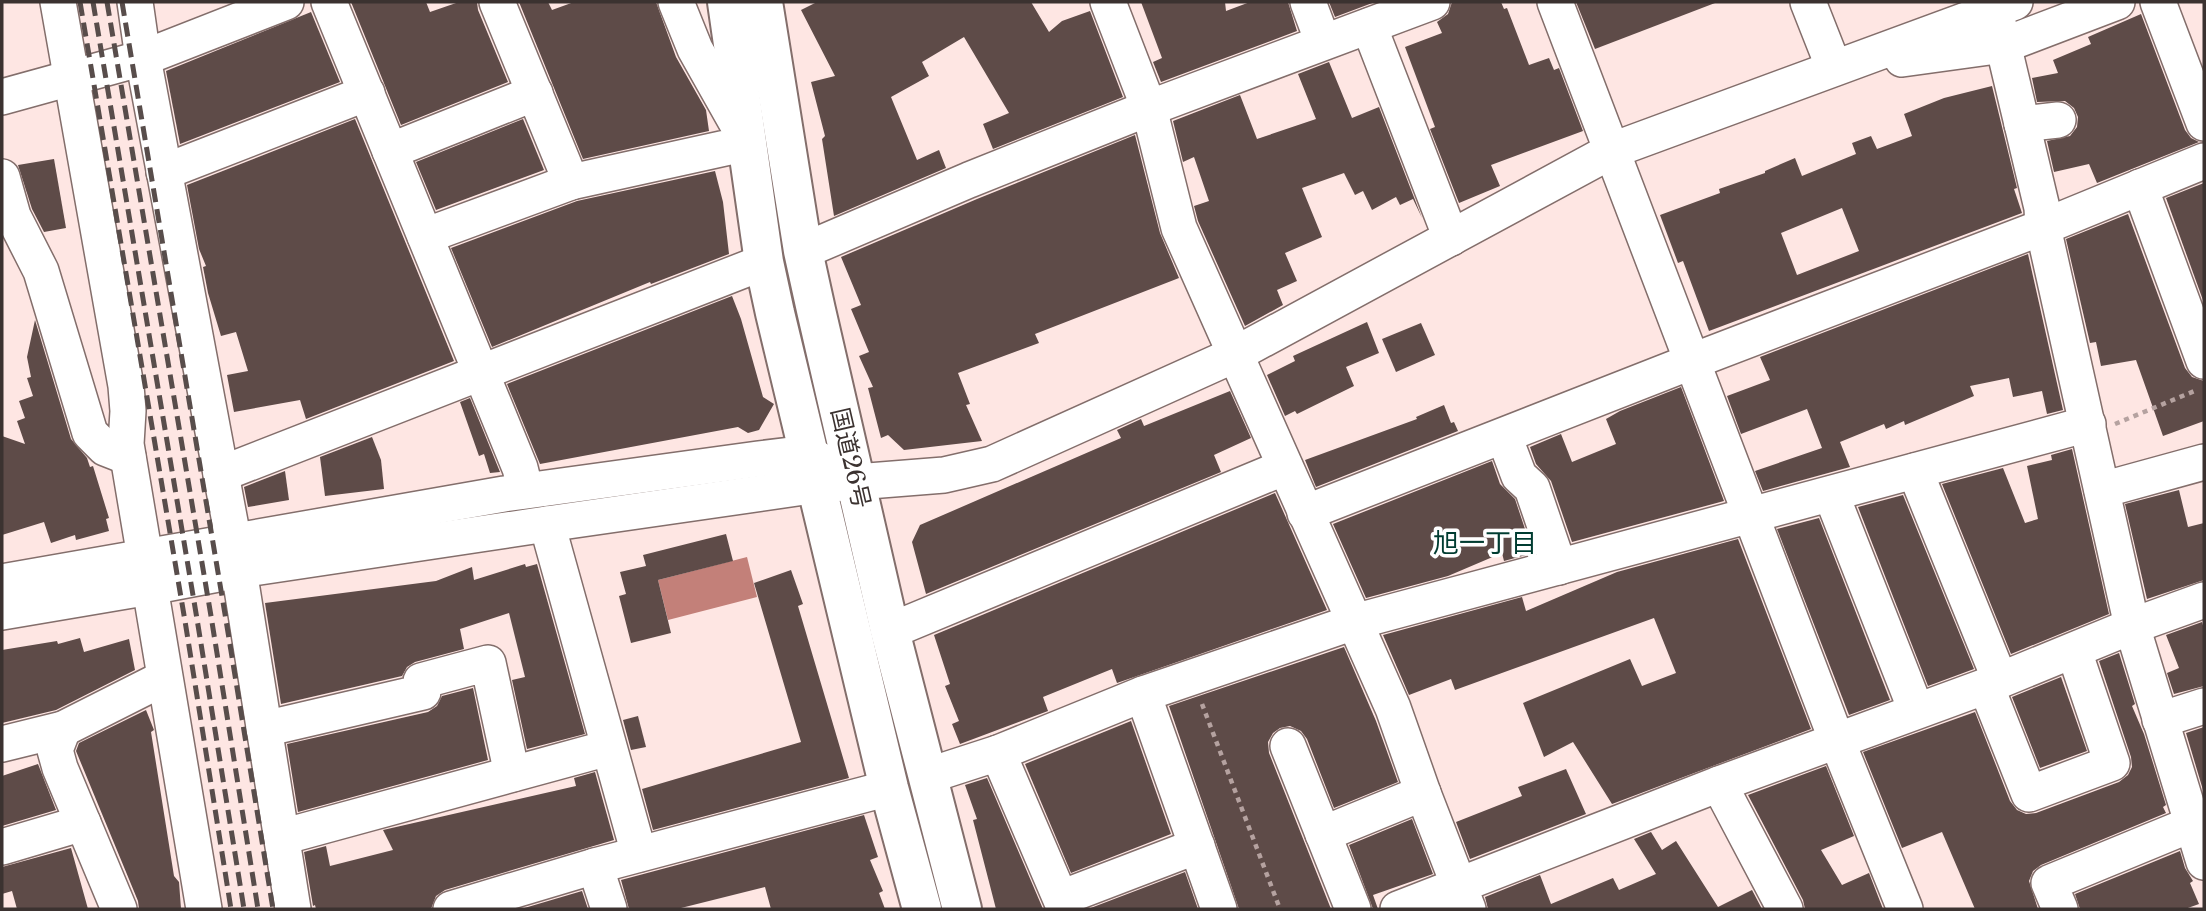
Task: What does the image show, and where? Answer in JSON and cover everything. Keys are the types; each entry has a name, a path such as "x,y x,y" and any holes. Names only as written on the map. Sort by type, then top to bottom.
{"highway":[{"name":"国道26号","path":"727,2 764,262 889,788 922,909"},
{"name":"国道26号","path":"763,2 803,251 890,631 962,909"}],"street":[{"path":"58,2 126,386 126,444 204,909"},
{"path":"135,2 143,58 236,556 293,909"},
{"path":"2,97 143,58 286,2"},
{"path":"329,2 523,480"},
{"path":"497,2 571,182"},
{"path":"425,236 571,182 748,144 695,49 676,2"},
{"path":"1108,2 1149,108 1179,228 1393,708 1464,897"},
{"path":"1308,2 1323,42"},
{"path":"803,251 969,180 1149,108 1432,2"},
{"path":"1555,2 1750,516 1905,909"},
{"path":"1808,2 1834,68"},
{"path":"1834,68 2004,45 2117,2"},
{"path":"2158,2 2204,123"},
{"path":"2,612 147,573 236,556 505,494 813,469 856,482 906,480 992,464 1234,355 1613,150 2001,4 2004,45 2132,626 2201,850 2049,883 2060,909"},
{"path":"1369,26 1451,238"},
{"path":"164,172 367,93"},
{"path":"390,151 535,93"},
{"path":"2022,124 2058,120"},
{"path":"1305,513 2043,227 2204,161"},
{"path":"2,177 13,216 41,271 90,433 105,448 128,457"},
{"path":"2140,187 2204,361"},
{"path":"221,474 764,262"},
{"path":"927,776 998,753 1143,694 1354,622 1915,471 2089,429"},
{"path":"1504,436 1519,476 1532,488 1559,567"},
{"path":"2102,490 2204,463"},
{"path":"890,631 1285,467"},
{"path":"236,556 547,524 813,469"},
{"path":"1915,471 1993,683 2029,794 2112,763 2074,651"},
{"path":"1831,494 1916,710"},
{"path":"547,524 639,854"},
{"path":"2,582 147,573"},
{"path":"1398,909 1464,897 1719,784 1993,683 2132,626 2204,600"},
{"path":"264,729 423,692 421,681 488,663 512,774"},
{"path":"2,744 63,729 164,678"},
{"path":"1143,694 1219,909"},
{"path":"2160,720 2204,706"},
{"path":"63,729 55,750 60,768 119,909"},
{"path":"1288,746 1353,909"},
{"path":"282,838 608,748"},
{"path":"998,753 1063,904 1196,846"},
{"path":"1719,784 1786,909"},
{"path":"451,909 595,866 889,788"},
{"path":"1323,834 1423,793"},
{"path":"2,847 83,823"},
{"path":"595,866 609,909"}],"path":[{"path":"2089,429 2204,387"},
{"path":"1191,677 1280,909"}],"shaded area":[{"path":"747,557 757,597 668,620 658,580"}],"building":[{"path":"351,2 426,2 430,12 459,2 477,2 508,82 401,125"},
{"path":"519,2 548,2 552,10 574,2 656,2 676,57 706,110 709,131 583,159"},
{"path":"817,2 1031,2 1049,32 1062,21 1090,11 1123,97 993,149 983,124 1009,113 964,37 922,62 929,76 891,97 917,160 939,150 946,168 834,216 822,139 825,136 811,82 835,76 801,10"},
{"path":"1141,2 1225,2 1226,11 1250,2 1288,2 1297,31 1161,82 1153,62 1162,58"},
{"path":"1329,2 1375,2 1335,17"},
{"path":"1452,2 1501,2 1504,9 1507,8 1529,65 1549,58 1554,70 1559,68 1583,131 1491,165 1500,186 1459,203 1430,129 1435,127 1405,47 1442,33 1437,22 1448,14"},
{"path":"1576,2 1715,2 1715,3 1595,49"},
{"path":"311,12 340,82 180,144 166,71"},
{"path":"2141,14 2185,130 2191,138 2199,142 2097,183 2089,164 2054,172 2047,141 2070,136 2077,127 2078,117 2074,108 2065,101 2037,102 2032,78 2058,73 2053,60 2091,44 2088,37"},
{"path":"1329,62 1352,118 1379,107 1422,218 1413,199 1400,205 1396,197 1372,210 1363,191 1355,195 1344,173 1302,188 1322,237 1285,253 1297,281 1277,290 1283,305 1245,326 1198,221 1194,206 1209,201 1194,157 1183,162 1173,121 1240,95 1257,139 1316,119 1298,74"},
{"path":"1992,86 2017,188 2014,189 2022,213 1709,331 1683,261 1678,263 1660,215 1720,193 1719,189 1765,173 1795,158 1802,176 1856,154 1852,143 1871,136 1877,149 1912,136 1904,114 1944,98","holes":["1842,208 1859,251 1797,275 1781,233"]},
{"path":"355,119 454,361 306,419 300,400 234,412 227,375 248,371 236,332 221,336 208,293 203,267 206,266 199,249 187,185"},
{"path":"523,119 544,170 436,210 416,162"},
{"path":"1135,135 1160,233 1179,278 1035,334 1039,343 958,373 970,404 966,405 982,441 904,450 888,435 881,438 868,388 873,387 859,356 869,352 851,309 861,305 841,257"},
{"path":"54,159 66,228 44,232 32,209 18,165"},
{"path":"715,171 723,202 729,254 651,284 650,282 492,347 451,248 577,201"},
{"path":"2204,183 2204,303 2166,198"},
{"path":"2128,214 2185,368 2192,377 2204,381 2204,421 2163,436 2136,360 2101,366 2096,342 2090,343 2066,239"},
{"path":"2028,254 2063,410 2047,414 2042,391 2013,397 2009,378 1970,386 1974,396 1905,425 1904,421 1886,429 1884,424 1840,442 1850,467 1763,491 1755,471 1822,448 1807,409 1741,434 1727,396 1770,380 1760,357"},
{"path":"732,296 763,397 774,404 759,430 748,433 738,427 540,464 507,384"},
{"path":"35,320 71,439 87,458 90,467 93,466 109,518 106,519 109,531 76,540 75,535 51,543 44,522 2,535 2,436 25,444 17,421 25,418 19,401 33,396 27,378 31,377 27,357"},
{"path":"1367,322 1379,353 1346,367 1354,386 1297,414 1295,411 1285,416 1267,375 1295,361 1293,356"},
{"path":"1421,323 1435,355 1396,372 1382,339"},
{"path":"1681,387 1724,501 1572,542 1551,481 1536,464 1530,447 1561,434 1572,462 1616,444 1606,419"},
{"path":"1230,391 1251,438 1214,455 1221,472 926,594 912,542 920,525 1121,438 1117,430 1141,419 1144,426"},
{"path":"470,398 500,472 490,473 484,454 479,456 460,402"},
{"path":"1444,405 1451,423 1454,422 1458,431 1316,487 1305,460 1417,419 1416,417"},
{"path":"372,437 381,460 384,489 325,496 320,457"},
{"path":"2072,449 2109,614 2011,654 1942,484 2003,468 2025,523 2038,519 2027,466 2052,460 2051,455"},
{"path":"1492,461 1500,484 1515,499 1533,553 1504,561 1502,553 1448,576 1366,598 1333,524"},
{"path":"285,471 289,500 248,507 244,487"},
{"path":"2179,490 2188,527 2204,523 2204,580 2147,599 2125,504"},
{"path":"1275,493 1327,610 1117,683 1112,669 1043,697 1048,711 960,744 952,724 959,721 945,686 950,684 934,635"},
{"path":"1903,495 1974,669 1928,686 1858,507"},
{"path":"1819,518 1890,700 1849,715 1777,529"},
{"path":"726,534 733,561 658,580 671,633 631,643 619,596 626,594 620,572 646,566 643,555"},
{"path":"1738,539 1811,729 1612,804 1573,742 1544,757 1523,703 1630,659 1642,686 1676,673 1654,618 1455,690 1451,679 1409,695 1383,635 1522,597 1526,611 1617,572"},
{"path":"525,564 526,567 537,564 585,734 527,749 512,680 525,677 509,613 460,629 464,649 415,662 407,667 402,676 281,704 265,603 436,581 472,567 474,580"},
{"path":"791,570 803,604 798,606 849,778 653,830 642,789 801,742 754,583"},
{"path":"2202,622 2204,686 2174,694 2167,673 2179,668 2166,635"},
{"path":"80,638 84,652 129,639 135,670 56,710 2,723 2,650 57,641 58,644"},
{"path":"1344,647 1376,721 1398,782 1334,808 1307,739 1301,731 1290,726 1273,733 1268,742 1269,753 1331,909 1239,909 1169,706"},
{"path":"2119,653 2135,704 2132,706 2144,734 2166,805 2163,807 2166,813 2041,865 2033,871 2029,881 2038,909 1975,909 1942,832 1902,848 1863,752 1975,712 2010,801 2017,810 2026,814 2036,813 2119,782 2128,775 2132,767 2131,757 2099,661"},
{"path":"2061,677 2087,751 2040,768 2012,697"},
{"path":"473,688 488,760 298,812 287,744 428,712 437,706 442,696"},
{"path":"146,710 154,730 151,732 174,876 179,882 181,909 139,909 76,751 79,743"},
{"path":"638,716 646,747 631,750 623,720"},
{"path":"1131,721 1171,834 1071,873 1025,764"},
{"path":"2204,727 2204,789 2203,790 2186,733"},
{"path":"38,764 56,810 2,826 2,776"},
{"path":"1826,766 1854,836 1821,850 1842,885 1869,873 1883,909 1805,909 1803,900 1748,795"},
{"path":"1566,769 1586,814 1470,859 1456,822 1522,796 1518,787"},
{"path":"595,772 614,840 445,890 436,896 431,909 316,909 315,905 313,906 304,852 326,846 330,866 393,850 383,830 576,786 574,778"},
{"path":"987,778 1043,909 996,909 973,820 977,819 965,785"},
{"path":"864,815 878,857 870,860 883,891 879,893 885,909 771,909 765,887 677,909 629,909 621,880"},
{"path":"1412,819 1433,874 1373,895 1378,909 1373,909 1349,845"},
{"path":"1651,832 1662,850 1676,841 1718,907 1752,890 1762,909 1488,909 1485,897 1540,875 1551,904 1613,878 1619,890 1656,874 1634,839"},
{"path":"71,848 88,909 17,909 12,891 2,894 2,867"},
{"path":"2180,851 2185,868 2193,881 2190,883 2199,904 2185,909 2080,909 2075,894"},
{"path":"1185,872 1198,909 1088,909"},
{"path":"582,891 588,909 521,909"}],"railway":[{"path":"80,2 231,909"},
{"path":"93,2 244,909"},
{"path":"107,2 258,909"},
{"path":"122,2 273,909"}],"district":[{"name":"旭一丁目","path":"1485,543"}]}
